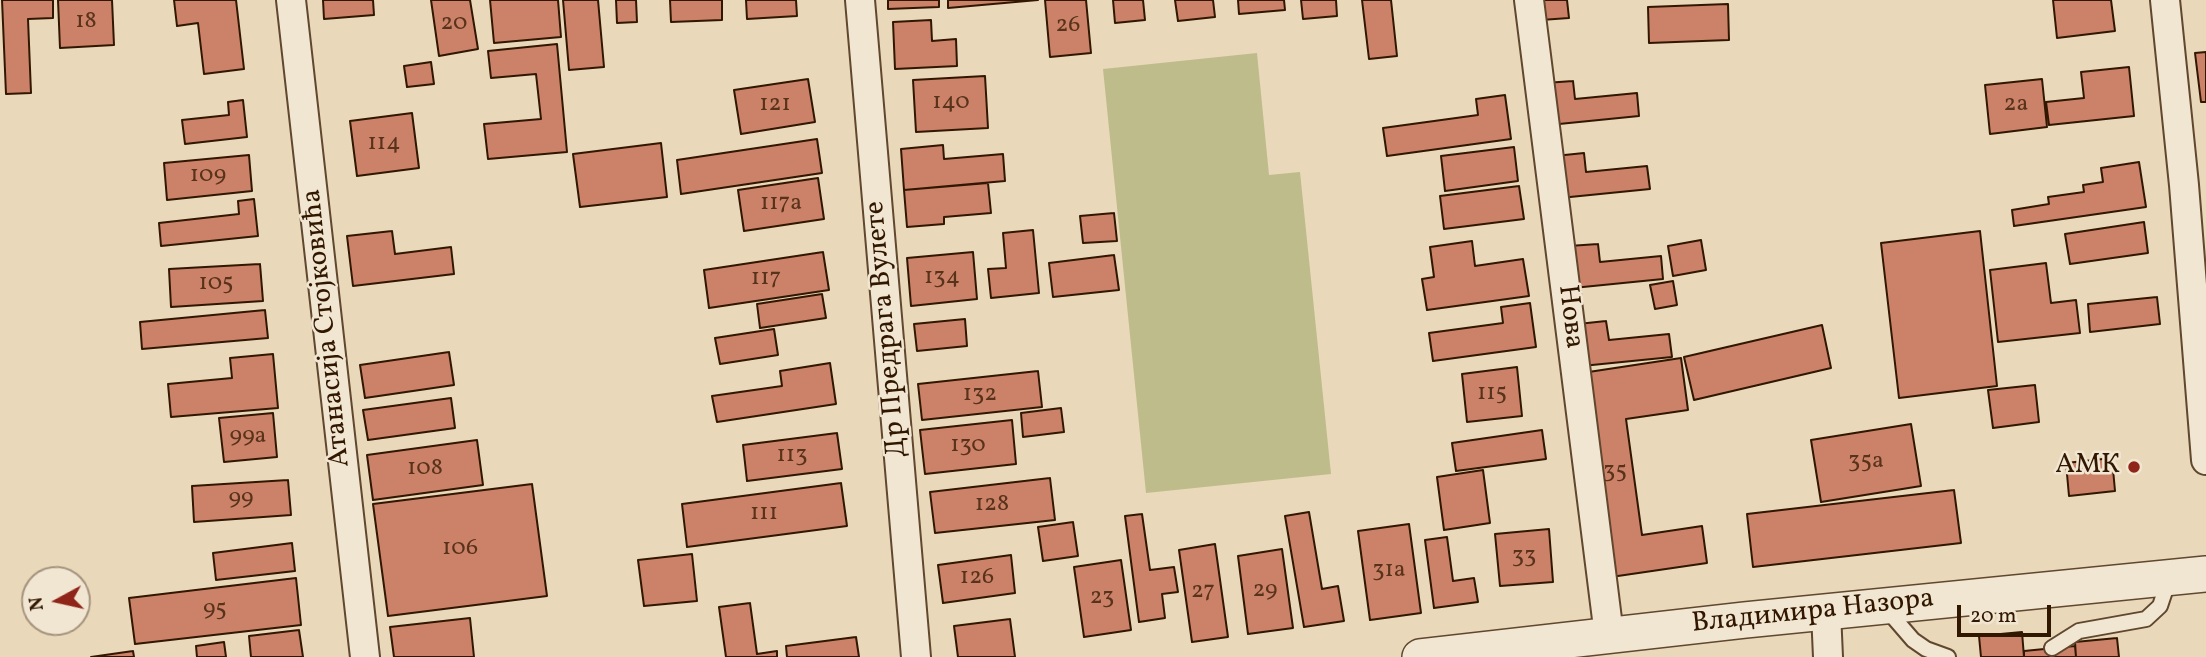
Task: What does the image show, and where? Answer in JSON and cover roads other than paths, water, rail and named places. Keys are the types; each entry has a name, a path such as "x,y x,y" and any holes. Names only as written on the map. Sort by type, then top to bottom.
{"street":[{"name":"Атанасија Стојковића","path":"291,0 365,657"},
{"name":"Др Предрага Вулете","path":"860,0 916,657"},
{"name":"Нова","path":"1529,0 1609,635"},
{"path":"2165,0 2184,185 2206,460"},
{"name":"Владимира Назора","path":"1420,657 1826,612 2206,574"},
{"path":"1826,612 1828,657"}],"lane":[{"path":"2052,648 2066,637 2079,632 2147,619 2160,606 2164,597 2165,578"},
{"path":"1888,606 1894,618 1913,640 1926,649 1948,657"}],"place":[{"name":"АМК","path":"2134,467"}]}
